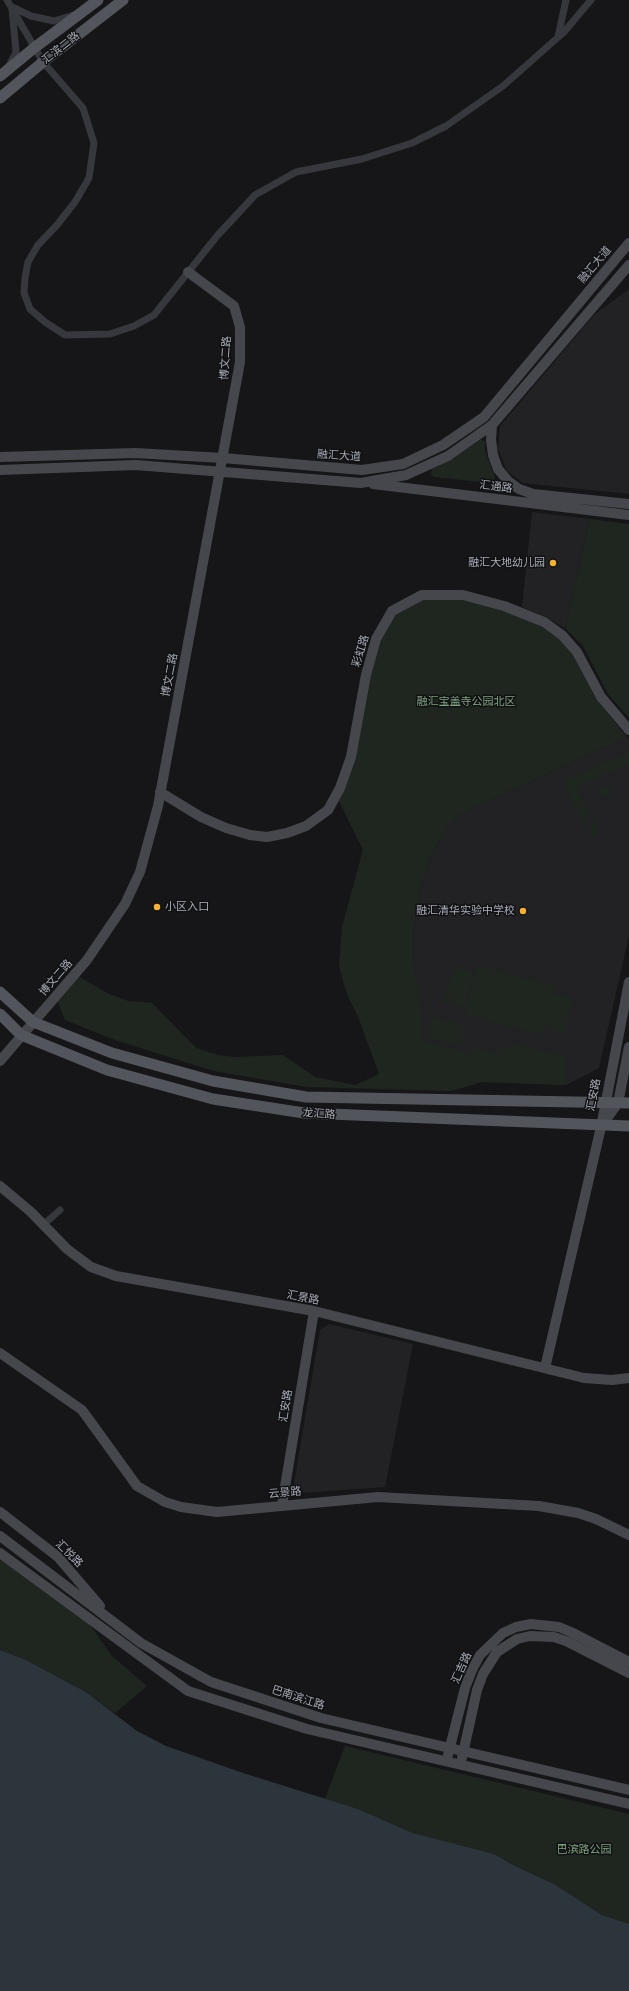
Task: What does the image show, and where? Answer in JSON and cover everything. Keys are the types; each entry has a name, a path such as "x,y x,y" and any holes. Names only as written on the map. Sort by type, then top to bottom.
{"main road":[{"name":"汇滨二路","path":"4,73 34,48 98,0"},
{"name":"汇滨二路","path":"0,98 43,62 124,0"},
{"path":"0,992 33,1022"},
{"path":"0,1014 21,1035"},
{"name":"龙汇路","path":"33,1022 112,1053 206,1080 306,1097 605,1104 624,1103"},
{"name":"龙汇路","path":"21,1035 107,1070 213,1099 304,1113 601,1127 629,1126"}],"street":[{"path":"558,37 566,0"},
{"path":"10,3 43,62 83,108 94,143 89,178 75,202 57,225 38,245 28,262 25,278 24,293 30,309 45,322 65,335 110,334 134,326 154,315 217,236 255,195 296,172 362,159 412,143 446,126 503,86 558,37 591,0"},
{"path":"10,3 32,16 54,21 83,12"},
{"path":"4,73 16,52 10,3"},
{"name":"融汇大道","path":"0,457 135,453 223,458 362,470 403,464 443,445 484,416 629,243"},
{"path":"0,470 136,465 221,470 361,483 406,475 448,456 492,425 629,265"},
{"name":"博文二路","path":"0,1060 87,960 125,904 140,872 160,792 240,362 240,327 234,306 188,272"},
{"name":"汇通路","path":"492,425 492,448 498,469 508,481 519,489 533,494 629,504"},
{"name":"汇通路","path":"361,483 629,515"},
{"name":"彩虹路","path":"160,792 201,817 226,828 250,835 267,837 287,833 306,826 328,810 340,788 351,757 366,675 376,639 392,611 422,595 463,595 504,606 544,622 562,635 577,652 601,697 629,730"},
{"name":"汇安路","path":"601,1127 629,982"},
{"name":"汇安路","path":"601,1127 624,1103 629,1047"},
{"path":"545,1368 601,1127"},
{"name":"汇景路","path":"0,1186 67,1249 90,1267 116,1276 314,1312 598,1380 629,1378"},
{"path":"43,1225 60,1210"},
{"name":"汇安路","path":"282,1505 314,1312"},
{"name":"云景路","path":"0,1353 82,1410 137,1486 165,1502 181,1507 217,1512 378,1497 539,1506 578,1513 629,1535"},
{"name":"汇悦路","path":"0,1512 58,1557 113,1621"},
{"name":"巴南滨江路","path":"0,1536 141,1643 211,1682 321,1718 629,1790"},
{"path":"0,1553 188,1691 307,1729 629,1804"},
{"name":"汇吉路","path":"447,1761 465,1688 472,1670 480,1655 491,1642 503,1633 516,1627 531,1624 559,1627 629,1662"},
{"name":"汇吉路","path":"460,1764 477,1690 483,1674 497,1652 517,1639 543,1635 554,1637 566,1641 629,1673"}],"shaded area":[{"path":"629,289 629,494 523,483 507,471 498,449 500,426 594,315"},
{"name":"融汇大地幼儿园","path":"532,512 590,519 565,628 544,616 522,607"},
{"name":"融汇清华实验中学校","path":"627,737 629,738 629,935 599,1068 566,1085 481,1082 451,1091 421,1040 414,968 413,933 420,889 431,855 447,828 463,813"},
{"path":"329,1324 413,1344 385,1487 301,1493 294,1484 320,1330"},
{"path":"0,1650 26,1660 86,1692 137,1731 166,1746 243,1773 358,1809 413,1833 494,1854 515,1866 554,1884 602,1915 629,1924 629,1991 0,1991"}],"green space":[{"path":"480,440 485,441 485,451 495,477 494,482 491,483 434,477 431,474 432,469 451,460"},
{"path":"590,519 629,524 629,718 608,694 583,646 565,628"},
{"name":"融汇宝盖寺公园北区","path":"422,599 461,599 502,610 540,626 559,637 573,654 597,700 627,737 463,813 447,828 431,855 420,889 413,934 414,968 421,1011 421,1040 471,1054 473,1048 492,1052 517,1043 565,1057 566,1085 481,1082 451,1091 307,1087 214,1071 115,1040 65,1020 57,1000 78,976 107,993 128,1001 152,1003 196,1048 218,1055 235,1057 283,1055 315,1077 355,1085 379,1074 359,1019 347,994 339,966 342,927 363,850 339,801 379,641 394,615"},
{"path":"629,752 629,765 577,787 587,811 583,826 564,780"},
{"path":"603,785 607,785 611,791 607,797 603,797 599,793 599,789"},
{"path":"595,820 599,822 595,839 590,837"},
{"path":"477,965 555,986 542,1035 464,1014"},
{"path":"454,966 473,972 464,1006 444,1001"},
{"path":"554,993 573,998 564,1033 545,1027"},
{"path":"432,1017 466,1027 461,1046 427,1037"},
{"path":"0,1554 88,1622 112,1656 147,1686 115,1713 86,1692 66,1681 26,1660 0,1650"},
{"name":"巴滨路公园","path":"345,1746 629,1814 629,1924 602,1915 554,1884 515,1866 494,1854 413,1833 358,1809 325,1799"}],"place":[{"name":"融汇大地幼儿园","path":"553,563"},
{"name":"小区入口","path":"157,907"},
{"name":"融汇清华实验中学校","path":"523,911"}]}
